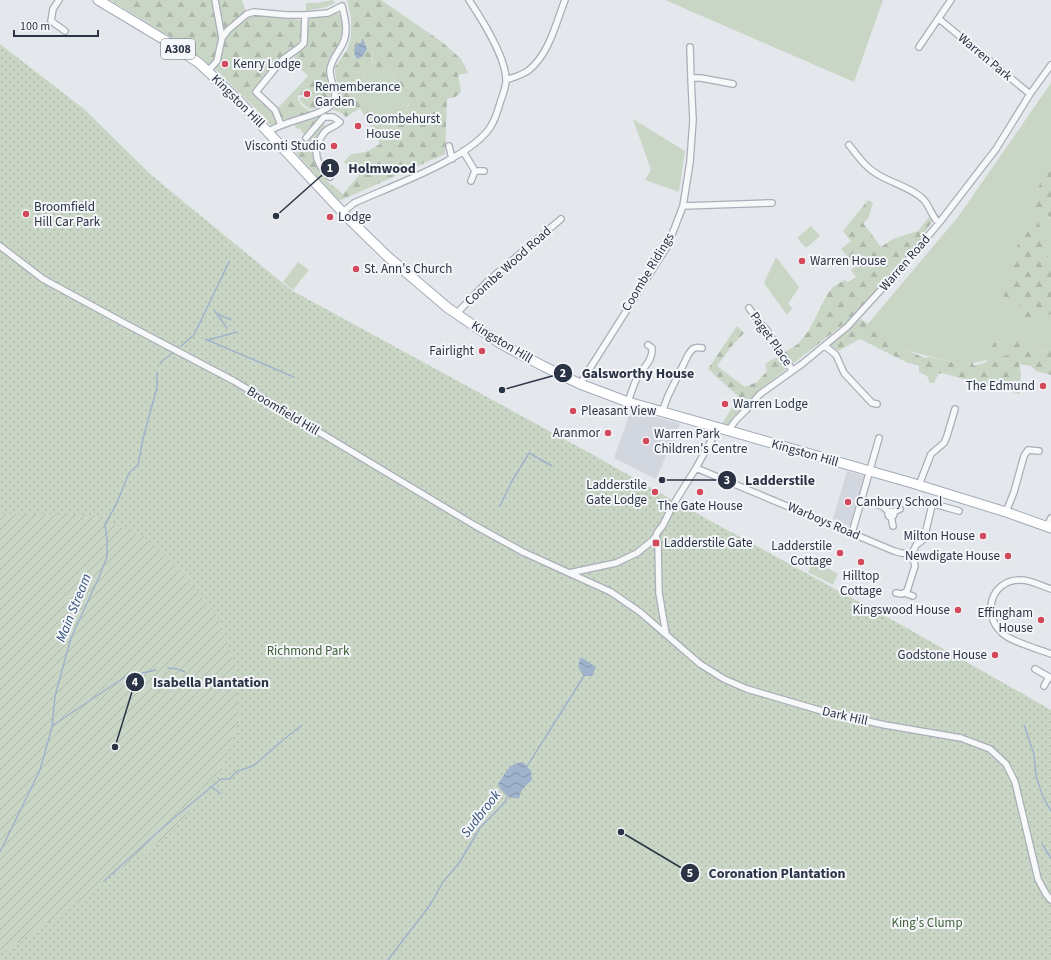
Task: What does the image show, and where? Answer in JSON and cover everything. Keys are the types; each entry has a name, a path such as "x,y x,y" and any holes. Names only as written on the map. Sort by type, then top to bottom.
{"main road":[{"name":"Kingston Hill","path":"98,0 193,58 239,101 360,230 403,270 456,314 502,344 580,384 628,402 1050,524"}],"street":[{"path":"59,0 53,9 51,21 66,31"},
{"path":"208,71 217,61 222,38 215,0"},
{"path":"343,212 354,203 452,159 477,142 491,127 498,111 506,80 503,64 486,27 469,0"},
{"path":"506,80 529,70 540,58 549,41 565,0"},
{"path":"920,47 951,0"},
{"path":"222,38 228,30 247,14 254,12 287,15 328,13 342,3 346,34 343,44 331,62 330,71 335,93 331,105 320,111 281,125 268,132"},
{"path":"281,125 274,110 256,92 282,60 304,43 305,15"},
{"name":"Warren Park","path":"939,19 1030,94"},
{"name":"Coombe Ridings","path":"580,384 668,245 683,206 690,162 693,120 690,47"},
{"name":"Warren Road","path":"728,431 760,394 825,346 859,316 939,223 996,149 1030,94 1051,65"},
{"path":"691,78 701,78 733,84"},
{"path":"320,111 323,117"},
{"path":"306,138 323,117"},
{"path":"323,117 332,117 340,122 338,125 326,130 316,150 316,156 319,164 324,172 330,177"},
{"path":"849,145 866,166 877,174 911,191 924,200 934,219 939,223"},
{"path":"449,146 452,159"},
{"path":"463,151 475,171"},
{"path":"475,171 484,171"},
{"path":"471,180 475,171"},
{"path":"683,206 772,203"},
{"name":"Coombe Wood Road","path":"456,314 489,280 561,219"},
{"name":"Broomfield Hill","path":"0,246 43,278 234,381 474,525 524,552 569,573"},
{"name":"Paget Place","path":"749,308 766,329 792,370"},
{"path":"628,402 638,378 649,363 652,348 648,345"},
{"path":"825,346 836,355 844,373 872,403 877,404"},
{"path":"662,412 688,355 692,349 696,347 702,348"},
{"path":"919,485 931,454 944,443 955,409"},
{"path":"569,573 571,571 606,566 620,562 643,549 656,536 718,428"},
{"path":"852,532 880,438"},
{"path":"1026,444 1028,450"},
{"path":"1028,450 1038,451"},
{"path":"1006,512 1014,492 1024,456 1028,450"},
{"name":"Warboys Road","path":"696,468 852,532 894,551 910,554"},
{"path":"862,500 882,506 891,514 893,526"},
{"path":"896,593 902,594 907,591 915,566 910,554 916,545 924,539 932,505 934,504 959,511"},
{"path":"891,514 900,509"},
{"path":"656,536 658,544 659,593 666,634"},
{"name":"Dark Hill","path":"569,573 611,592 640,612 700,664 724,679 747,689 829,712 885,725 961,738 990,749 1006,764 1015,782 1038,880 1051,900"},
{"path":"1051,589 1021,579 1008,582 996,592 992,599 991,610 992,620 1001,632 1008,637 1051,654"},
{"path":"907,591 907,594 913,596"},
{"path":"1035,669 1050,678 1044,686"}],"shaded area":[{"name":"Warren Park Children's Centre","path":"631,410 680,424 656,479 614,458"},
{"name":"Canbury School","path":"847,471 864,476 850,526 833,519"}],"green space":[{"path":"110,0 213,0 219,34 216,59 211,66 174,39"},
{"path":"219,0 242,0 246,12 223,32"},
{"path":"333,0 335,3 326,7 306,11 306,3"},
{"path":"347,0 381,0 442,42 461,59 468,73 458,75 461,92 455,97 447,99 445,154 339,201 296,153 309,140 299,128 296,129 294,123 318,115 320,118 318,121 325,125 325,130 314,151 329,178 327,181 343,194 359,175 344,162 351,154 366,152 380,144 378,138 394,127 403,117 409,99 403,95 397,95 395,92 393,85 395,74 392,72 379,71 371,45 367,41 351,36 351,17"},
{"path":"665,0 883,0 854,82"},
{"path":"335,12 341,15 343,30 342,37 329,60 326,71 331,96 325,104 320,107 309,109 299,98 309,96 306,91 304,94 297,96 298,99 303,107 314,112 282,123 277,109 308,76 294,63 296,60 294,57 306,44 309,20 311,18"},
{"path":"255,15 301,20 301,37 298,45 254,90 273,110 278,123 272,126 214,68 221,56 225,40 228,35 238,24"},
{"path":"351,36 367,41 371,45 379,71 392,72 395,75 392,85 409,99 406,112 398,123 377,138 364,115 367,115 371,106 353,97 354,93 347,90 341,97 346,86 356,82 358,86 366,81 363,76 366,74 367,68 372,66 373,61 367,45 350,40"},
{"path":"350,40 367,45 373,65 367,68 366,74 363,76 366,83 363,87 358,87 356,82 350,84 343,90 344,94 342,97 348,89 354,89 353,97 371,106 371,112 364,115 360,108 346,117 333,110 339,92 335,67 347,50"},
{"name":"Richmond Park","path":"0,44 84,109 150,174 291,290 905,627 1051,710 1051,960 0,960"},
{"path":"1051,83 1051,351 1031,350 965,365 908,351 867,325 958,217"},
{"path":"633,119 685,151 679,192 645,180 651,170"},
{"path":"1051,165 1051,217 1028,205"},
{"path":"868,200 873,203 868,219 863,223 881,247 893,239 918,231 932,213 934,219 914,248 849,320 758,391 746,408 727,427 721,425 739,397 708,369 737,326 744,333 717,366 745,387 757,382 767,371 765,364 798,344 809,330 828,293 833,287 844,280 848,282 856,277 851,270 864,260 860,255 851,261 841,249 851,241 843,231"},
{"path":"1025,219 1038,220 1051,267 1051,314 1019,322 1019,299 1003,298"},
{"path":"811,226 820,236 806,248 798,237"},
{"path":"776,257 799,287 788,304 792,308 787,315 764,283"},
{"path":"298,262 309,270 293,290 283,282"},
{"path":"861,319 908,351 925,358 930,357 958,363 972,361 974,366 987,362 988,354 985,346 987,343 996,343 999,357 1008,355 1013,339 1021,337 1031,350 1051,351 1051,375 1036,371 1031,366 1019,364 1021,373 1020,394 942,373 938,374 934,383 930,383 927,376 919,372 919,366 906,362 860,339 838,351 830,345"},
{"path":"0,514 94,515 143,536 179,568 217,615 236,667 239,720 220,773 171,833 110,876 80,901 0,954"},
{"path":"814,561 838,574 833,585 808,572"}],"water":[{"path":"362,39 367,49 363,56 358,59 355,56 354,50 356,45 361,43"},
{"path":"581,657 596,667 592,676 584,676 580,671 579,663"},
{"path":"523,762 531,771 532,780 524,788 519,798 509,797 501,790 498,784 505,772 514,765"}],"waterway":[{"path":"181,346 194,335 229,262"},
{"path":"214,310 227,328"},
{"path":"216,313 231,320"},
{"path":"208,340 237,332"},
{"path":"205,339 294,377"},
{"path":"160,364 173,353"},
{"name":"Main Stream","path":"0,852 40,770 52,727 55,696 71,638 107,557 105,524 116,505 129,473 138,465 143,439 157,387 157,372"},
{"path":"500,506 511,483 529,453 552,466"},
{"path":"168,668 185,672"},
{"path":"52,726 125,677 156,670"},
{"name":"Sudbrook","path":"519,779 584,676"},
{"path":"1024,725 1034,754 1036,776 1043,797 1051,811"},
{"path":"104,881 168,823 221,779 230,779 239,770 254,765 301,726"},
{"path":"212,787 220,793"},
{"name":"Sudbrook","path":"388,960 430,905 443,882 459,863 480,828 505,802 509,794"},
{"path":"1042,844 1051,858"}],"place":[{"name":"Kenry Lodge","path":"225,64"},
{"name":"Rememberance Garden","path":"307,94"},
{"name":"Coombehurst House","path":"358,126"},
{"name":"Visconti Studio","path":"334,146"},
{"name":"Broomfield Hill Car Park","path":"26,214"},
{"name":"Holmwood","path":"276,216"},
{"name":"Lodge","path":"330,217"},
{"name":"Warren House","path":"802,261"},
{"name":"St. Ann's Church","path":"356,269"},
{"name":"Fairlight","path":"482,351"},
{"name":"The Edmund","path":"1043,386"},
{"name":"Galsworthy House","path":"502,390"},
{"name":"Warren Lodge","path":"725,404"},
{"name":"Pleasant View","path":"573,411"},
{"name":"Aranmor","path":"608,433"},
{"name":"Warren Park Children's Centre","path":"646,441"},
{"name":"Ladderstile","path":"662,480"},
{"name":"Ladderstile Gate Lodge","path":"655,492"},
{"name":"The Gate House","path":"700,492"},
{"name":"Canbury School","path":"848,502"},
{"name":"Milton House","path":"983,536"},
{"name":"Ladderstile Gate","path":"656,543"},
{"name":"Ladderstile Cottage","path":"840,553"},
{"name":"Newdigate House","path":"1008,556"},
{"name":"Hilltop Cottage","path":"861,562"},
{"name":"Kingswood House","path":"958,610"},
{"name":"Effingham House","path":"1041,620"},
{"name":"Godstone House","path":"995,655"},
{"name":"Isabella Plantation","path":"115,747"},
{"name":"Coronation Plantation","path":"621,832"}],"park label":[{"name":"King's Clump","path":"927,923"}]}
